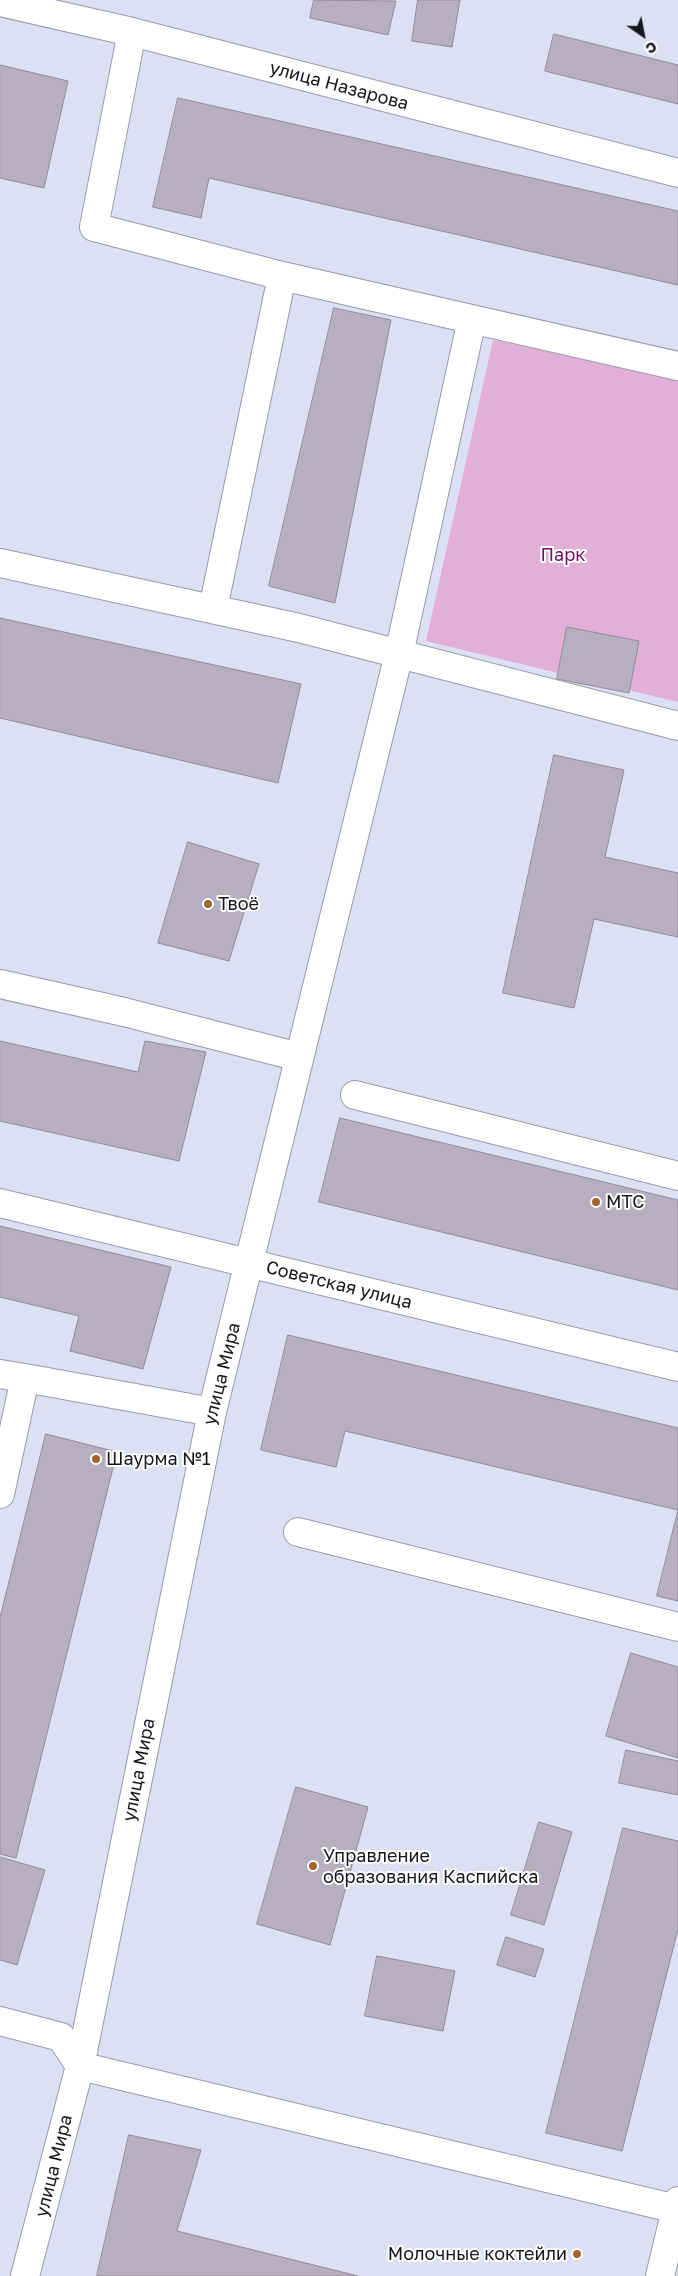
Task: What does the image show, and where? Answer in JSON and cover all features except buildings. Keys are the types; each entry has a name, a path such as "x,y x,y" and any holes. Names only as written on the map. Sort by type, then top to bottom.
{"street":[{"path":"64,0 85,20"},
{"name":"улица Назарова","path":"0,2 85,20 678,173"},
{"path":"132,32 94,227 282,276 678,366"},
{"path":"213,609 282,276"},
{"name":"улица Мира","path":"25,2276 80,2066 212,1412 398,654 472,319"},
{"path":"0,562 299,628 678,726"},
{"path":"0,984 124,1012 299,1057"},
{"path":"355,1095 678,1176"},
{"name":"Советская улица","path":"0,1203 678,1367"},
{"path":"0,1494 12,1376 212,1412"},
{"path":"298,1532 678,1627"},
{"path":"0,2020 61,2038 80,2066 677,2205 660,2276"}],"green space":[{"name":"Парк","path":"493,340 678,379 678,702 426,641"}],"place":[{"name":"Твоё","path":"208,904"},
{"name":"МТС","path":"596,1202"},
{"name":"Шаурма №1","path":"96,1459"},
{"name":"Управление образования Каспийска","path":"313,1866"},
{"name":"Молочные коктейли","path":"577,2254"}]}
